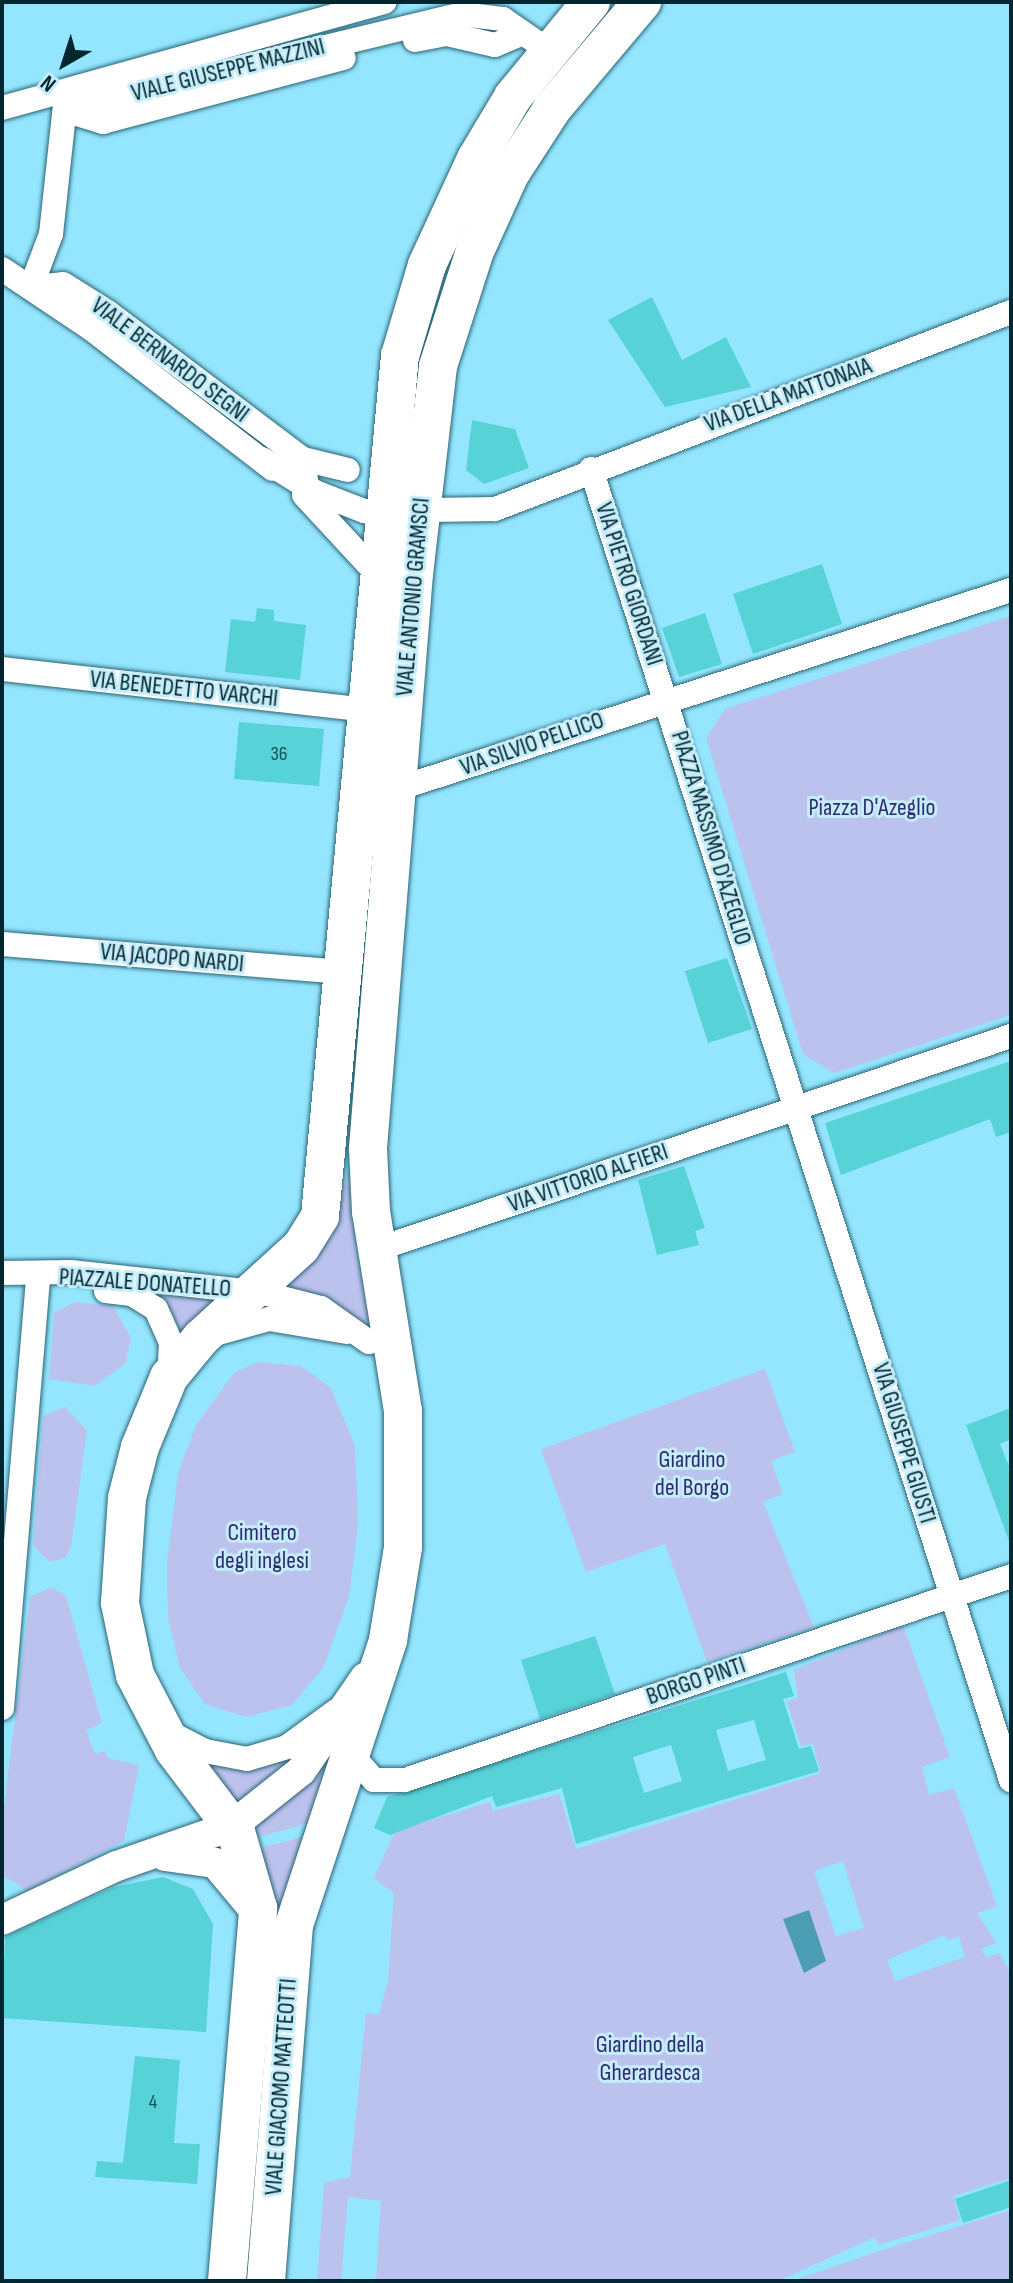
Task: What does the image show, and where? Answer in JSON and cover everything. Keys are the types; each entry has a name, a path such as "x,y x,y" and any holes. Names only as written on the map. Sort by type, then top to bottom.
{"main road":[{"name":"VIALE ANTONIO GRAMSCI","path":"301,1247 325,1195 382,514 400,356 422,279 476,159 536,42 591,2"},
{"name":"VIALE ANTONIO GRAMSCI","path":"378,1249 368,1148 419,514 438,366 475,251 528,143 642,2"},
{"name":"PIAZZALE DONATELLO","path":"258,1913 232,1826 157,1724 128,1654 120,1568 133,1474 169,1377 201,1338 301,1247"},
{"path":"353,1756 388,1640 403,1547 399,1371 378,1249"},
{"name":"VIALE GIACOMO MATTEOTTI","path":"266,2281 288,1987 301,1893 353,1756"},
{"name":"VIALE GIACOMO MATTEOTTI","path":"227,2281 258,1913"}],"street":[{"name":"VIALE GIUSEPPE MAZZINI","path":"2,108 66,98 385,2"},
{"name":"VIALE GIUSEPPE MAZZINI","path":"66,98 103,122 437,34 480,45 536,42"},
{"path":"31,287 51,234 66,98"},
{"name":"VIALE BERNARDO SEGNI","path":"2,269 31,287 262,459 307,488 382,514 419,514"},
{"name":"VIALE BERNARDO SEGNI","path":"31,287 52,281 83,296 303,459 348,470"},
{"name":"VIA DELLA MATTONAIA","path":"419,514 495,509 566,478 1011,312"},
{"name":"VIALE BERNARDO SEGNI","path":"262,459 325,513 378,575"},
{"path":"303,459 307,488"},
{"name":"VIA PIETRO GIORDANI","path":"591,469 667,700"},
{"name":"PIAZZA MASSIMO D'AZEGLIO","path":"798,1106 667,700 1011,590"},
{"name":"VIA BENEDETTO VARCHI","path":"2,669 366,710"},
{"name":"VIA SILVIO PELLICO","path":"397,789 667,700"},
{"name":"VIA JACOPO NARDI","path":"2,944 343,972"},
{"path":"798,1106 1011,1036"},
{"name":"VIA VITTORIO ALFIERI","path":"378,1249 798,1106"},
{"name":"VIA GIUSEPPE GIUSTI","path":"798,1106 1011,1780"},
{"name":"PIAZZALE DONATELLO","path":"38,1277 71,1272 253,1291 321,1308 369,1342 399,1371"},
{"path":"2,1273 38,1277"},
{"name":"PIAZZALE DONATELLO","path":"38,1277 132,1294 151,1303 171,1343 169,1377"},
{"name":"PIAZZALE DONATELLO","path":"2,1708 38,1277"},
{"name":"PIAZZALE DONATELLO","path":"201,1338 287,1319 369,1342"},
{"name":"BORGO PINTI","path":"353,1756 367,1776 382,1783 1011,1576"},
{"path":"2,1920 139,1858 232,1826 301,1771 354,1697 388,1640"},
{"path":"157,1724 217,1755 262,1757 287,1747 354,1697"},
{"path":"139,1858 188,1855 215,1863 245,1894 258,1913"}],"green space":[{"name":"Piazza D'Azeglio","path":"1011,616 1011,1015 834,1073 803,1054 706,738 725,709"},
{"path":"350,1170 358,1266 363,1266 371,1334 276,1289 335,1213"},
{"path":"149,1290 214,1296 216,1300 182,1335 168,1304"},
{"path":"75,1302 113,1306 131,1338 125,1364 94,1386 49,1379 54,1313"},
{"name":"Cimitero degli inglesi","path":"258,1362 301,1366 331,1388 355,1446 358,1526 349,1596 324,1667 292,1705 246,1717 205,1704 180,1668 168,1618 167,1563 178,1474 196,1425 234,1373"},
{"name":"Giardino del Borgo","path":"765,1369 795,1452 771,1461 783,1494 763,1502 814,1627 707,1662 665,1544 586,1572 541,1449"},
{"path":"65,1407 87,1430 71,1547 65,1558 49,1562 33,1545 43,1416"},
{"path":"51,1587 66,1596 102,1723 86,1730 95,1754 105,1751 108,1758 139,1765 124,1841 28,1891 2,1875 2,1824 30,1597"},
{"name":"Giardino della Gherardesca","path":"903,1625 950,1757 922,1767 929,1795 954,1788 997,1906 977,1913 996,1943 981,1949 986,1958 999,1953 1011,1974 1011,2178 953,2196 960,2220 878,2245 875,2237 778,2281 376,2281 381,2201 348,2197 341,2281 317,2281 324,2183 350,2177 366,2013 379,2015 388,1980 394,1893 374,1878 395,1831 490,1802 493,1811 559,1794 576,1849 821,1773 813,1744 801,1746 787,1702 798,1698 794,1670","holes":["843,1861 864,1928 836,1936 814,1871","945,1935 947,1941 959,1936 965,1957 895,1981 887,1960"]},
{"path":"328,1725 241,1807 198,1757 219,1763"},
{"path":"337,1732 308,1823 256,1838 251,1823"},
{"path":"302,1837 286,1894 273,1957 260,1848"},
{"path":"1011,2210 1011,2281 793,2281 876,2252"}],"shaded area":[{"path":"809,1910 826,1961 804,1973 783,1919"}],"building":[{"path":"652,297 682,360 726,337 751,387 665,407 608,320"},
{"path":"472,420 515,429 529,468 484,484 466,470"},
{"path":"822,564 842,624 753,654 733,594"},
{"path":"257,608 274,610 274,621 306,625 300,680 225,672 231,619 255,622"},
{"path":"705,613 722,664 679,677 662,628"},
{"path":"239,722 324,729 319,786 234,779"},
{"path":"727,958 752,1029 708,1043 685,971"},
{"path":"1011,1061 1011,1132 996,1137 990,1119 841,1175 825,1123"},
{"path":"684,1166 705,1228 695,1231 699,1245 657,1255 638,1180"},
{"path":"1011,1408 1011,1439 1000,1444 1011,1471 1009,1541 966,1425"},
{"path":"595,1636 615,1694 540,1719 521,1660"},
{"path":"786,1672 794,1696 783,1699 799,1749 811,1746 819,1771 576,1844 562,1788 496,1807 492,1796 390,1835 374,1828 387,1797","holes":["754,1720 766,1760 728,1771 716,1730","671,1745 682,1781 644,1793 633,1757"]},
{"path":"163,1877 193,1889 213,1924 206,2032 2,2018 5,1937 114,1887"},
{"path":"135,2056 180,2060 174,2143 200,2144 197,2184 95,2177 97,2161 123,2163"},
{"path":"1011,2180 1011,2207 963,2223 955,2199"}]}
